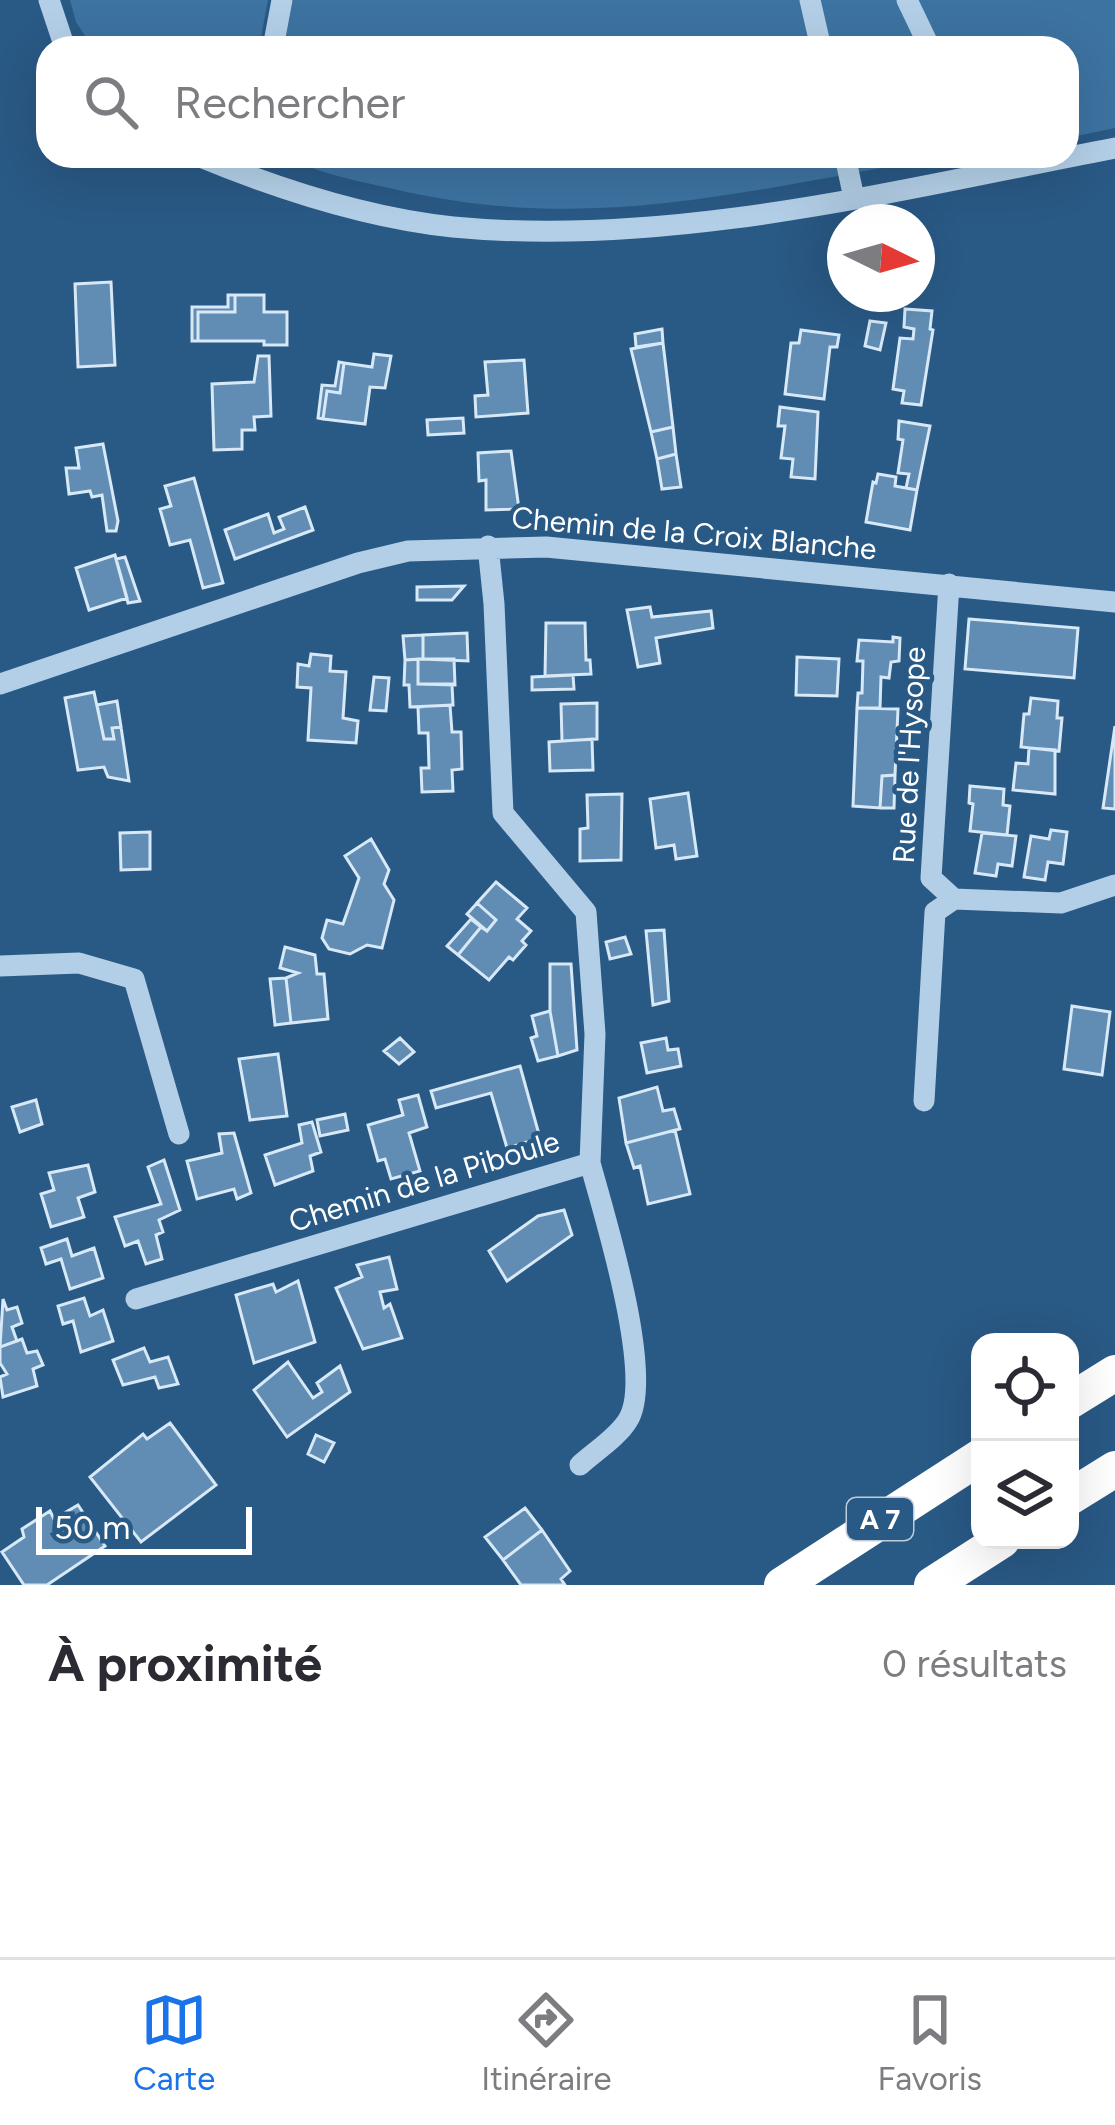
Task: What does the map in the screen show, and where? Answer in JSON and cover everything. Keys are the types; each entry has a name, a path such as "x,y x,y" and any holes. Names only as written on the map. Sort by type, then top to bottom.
{"highway":[{"path":"1079,1395 1115,1373"},
{"name":"A 7","path":"782,1585 971,1463"},
{"path":"1079,1491 1115,1469"},
{"path":"932,1585 988,1549"}],"street":[{"path":"49,0 61,36"},
{"path":"275,36 282,0"},
{"path":"811,0 818,36"},
{"path":"907,0 924,36"},
{"path":"1079,152 1115,148"},
{"path":"255,168 338,204 450,227 575,233 789,210 854,198 963,168"},
{"path":"848,168 854,198"},
{"name":"Chemin de la Piboule","path":"136,1299 590,1163 595,1034 586,912 503,813 488,546"},
{"name":"Chemin de la Croix Blanche","path":"0,684 358,563 408,551 546,547 1115,602"},
{"name":"Rue de l'Hysope","path":"949,584 931,878 954,898"},
{"path":"924,1101 935,912 954,898 1060,903 1115,885"},
{"path":"0,966 79,963 134,979 179,1134"},
{"path":"580,1465 629,1419 637,1379 621,1280 590,1163"}],"shaded area":[{"path":"70,0 268,0 261,36 85,36"},
{"path":"293,0 1115,0 1115,128 1079,136 1079,36 286,36"},
{"path":"312,168 884,168 743,193 610,208 471,203"}],"building":[{"path":"111,282 115,365 78,367 75,284"},
{"path":"228,295 235,295 235,312 198,312 198,341 192,341 192,307 228,307"},
{"path":"235,295 264,295 264,312 287,312 287,345 198,341 198,312 235,312"},
{"path":"905,312 932,312 921,405 902,403 904,391 893,389 900,338 913,339 914,329 904,327"},
{"path":"870,321 886,323 880,350 865,346"},
{"path":"662,329 663,343 636,347 635,334"},
{"path":"801,330 839,335 837,347 830,347 824,399 785,394 791,343 799,343"},
{"path":"663,343 673,427 651,432 631,349"},
{"path":"374,354 391,356 385,388 370,387 365,424 323,419 327,391 340,393 344,363 372,367"},
{"path":"258,356 269,356 271,416 254,417 255,430 242,430 242,449 214,450 212,384 254,382"},
{"path":"524,360 528,413 476,417 475,396 488,395 485,362"},
{"path":"339,362 344,363 340,393 327,391 323,419 318,418 322,385 335,386"},
{"path":"780,407 818,412 815,479 791,477 793,459 781,458 785,426 778,426"},
{"path":"463,418 464,433 428,435 427,420"},
{"path":"899,421 930,426 917,490 906,488 909,474 898,473 903,440 898,439"},
{"path":"673,427 676,454 657,459 651,432"},
{"path":"103,444 116,531 107,531 102,495 92,497 90,491 69,494 66,468 79,468 76,448"},
{"path":"511,451 519,509 486,510 486,480 479,481 478,453"},
{"path":"676,454 681,487 662,489 657,459"},
{"path":"878,474 896,477 895,486 917,490 910,530 866,522"},
{"path":"194,478 223,583 203,588 190,540 170,545 160,509 171,506 165,486"},
{"path":"305,507 313,530 235,559 225,530 268,514 274,533 284,529 279,517"},
{"path":"115,555 127,598 89,610 76,568"},
{"path":"125,557 140,601 128,603 116,559"},
{"path":"464,586 452,600 417,600 417,587"},
{"path":"650,607 652,617 711,611 713,628 656,638 660,663 638,667 627,610"},
{"path":"969,619 1078,628 1074,678 965,669"},
{"path":"546,623 585,623 591,674 545,676"},
{"path":"467,633 468,661 423,659 423,635"},
{"path":"423,635 423,659 405,660 403,636"},
{"path":"893,637 900,638 899,661 891,662 889,678 881,677 880,708 857,708 863,661 857,661 859,640 893,642"},
{"path":"311,654 331,656 330,671 346,672 343,718 358,721 356,743 308,740 311,688 297,687 298,664 309,666"},
{"path":"797,657 839,659 837,696 796,695"},
{"path":"418,659 454,659 455,685 418,684"},
{"path":"418,659 418,684 452,684 453,705 410,707 409,685 404,685 405,660"},
{"path":"573,675 574,689 532,690 532,677"},
{"path":"374,677 389,678 386,711 370,710"},
{"path":"94,692 104,739 114,739 112,728 121,727 129,781 108,777 104,767 78,770 65,698"},
{"path":"1031,698 1058,701 1057,718 1062,718 1059,751 1021,747 1024,714 1029,714"},
{"path":"117,701 121,727 112,728 114,739 104,739 97,705"},
{"path":"597,703 597,739 562,741 561,704"},
{"path":"450,705 452,732 461,732 462,769 452,770 453,791 422,792 421,768 429,768 428,733 419,733 418,707"},
{"path":"857,708 898,709 895,775 882,776 880,808 853,806"},
{"path":"1115,726 1115,809 1103,808"},
{"path":"592,739 593,770 550,771 549,742"},
{"path":"1029,748 1055,750 1055,794 1013,790 1016,763 1028,764"},
{"path":"895,775 894,808 880,808 882,776"},
{"path":"970,786 1004,789 1003,805 1010,806 1007,835 970,831"},
{"path":"688,793 697,856 676,859 674,845 656,848 650,799"},
{"path":"622,794 621,860 580,861 580,829 588,828 587,795"},
{"path":"1051,830 1067,832 1063,864 1048,862 1045,880 1024,877 1031,836 1049,839"},
{"path":"150,832 150,869 121,870 120,833"},
{"path":"982,833 1016,836 1012,866 998,864 996,876 975,873"},
{"path":"371,839 389,870 384,884 394,900 382,948 367,945 350,954 329,949 322,938 327,920 343,924 359,878 345,856"},
{"path":"496,882 527,908 517,919 531,931 522,941 526,945 489,980 458,955 481,927 487,931 496,920 477,903"},
{"path":"477,903 496,920 487,931 467,914"},
{"path":"471,919 481,927 458,955 447,946"},
{"path":"664,930 669,1001 653,1005 646,931"},
{"path":"625,937 631,954 610,959 606,942"},
{"path":"285,947 315,955 317,974 324,974 328,1019 291,1023 286,978 298,973 280,968"},
{"path":"550,964 571,964 577,1050 558,1056 550,1011"},
{"path":"286,978 291,1023 275,1025 270,979"},
{"path":"1072,1006 1110,1012 1102,1075 1064,1069"},
{"path":"550,1011 558,1056 538,1061 531,1038 537,1036 532,1016"},
{"path":"400,1038 414,1052 399,1064 384,1051"},
{"path":"666,1038 668,1050 678,1049 681,1066 647,1073 641,1043"},
{"path":"278,1054 287,1116 250,1120 239,1059"},
{"path":"520,1066 540,1138 507,1148 491,1093 436,1108 431,1091"},
{"path":"657,1087 663,1111 674,1109 680,1129 626,1143 619,1098"},
{"path":"418,1095 427,1127 409,1133 420,1171 391,1179 385,1159 378,1161 368,1125 403,1115 399,1100"},
{"path":"36,1100 42,1124 20,1132 12,1107"},
{"path":"345,1114 348,1130 320,1136 317,1120"},
{"path":"312,1122 321,1152 310,1156 313,1171 275,1185 265,1155 302,1143 299,1125"},
{"path":"675,1130 690,1194 648,1204 640,1166 634,1168 626,1143"},
{"path":"234,1133 251,1193 237,1199 234,1189 197,1199 187,1161 222,1153 219,1134"},
{"path":"164,1160 180,1210 159,1220 163,1232 156,1235 162,1259 146,1264 138,1241 125,1246 115,1217 161,1204 148,1167"},
{"path":"88,1165 95,1192 78,1198 84,1217 51,1227 41,1194 54,1190 49,1173"},
{"path":"564,1210 572,1235 507,1281 489,1251 538,1216"},
{"path":"67,1239 72,1256 94,1248 103,1278 70,1289 61,1259 46,1264 41,1248"},
{"path":"389,1257 397,1289 380,1292 384,1308 390,1304 402,1338 363,1349 336,1288 362,1277 357,1265"},
{"path":"298,1281 315,1342 254,1363 236,1295 273,1284 276,1292"},
{"path":"84,1298 90,1316 103,1310 113,1341 81,1352 73,1321 63,1324 58,1306"},
{"path":"3,1299 7,1310 17,1307 22,1323 12,1327 17,1341 0,1347"},
{"path":"22,1339 27,1353 37,1351 43,1365 33,1369 37,1386 3,1397 0,1377 7,1374 0,1363 0,1347"},
{"path":"144,1348 150,1362 168,1357 178,1384 159,1388 155,1377 123,1385 113,1360"},
{"path":"288,1362 313,1398 322,1392 317,1383 340,1366 350,1392 287,1437 254,1390"},
{"path":"170,1423 216,1485 141,1542 90,1477 143,1434 147,1439"},
{"path":"316,1435 334,1443 324,1462 308,1454"},
{"path":"78,1505 105,1546 47,1585 24,1585 2,1552 24,1537 22,1529 50,1511 54,1519"},
{"path":"525,1508 542,1530 503,1560 485,1537"},
{"path":"542,1530 570,1571 561,1579 565,1585 521,1585 503,1560"}]}
